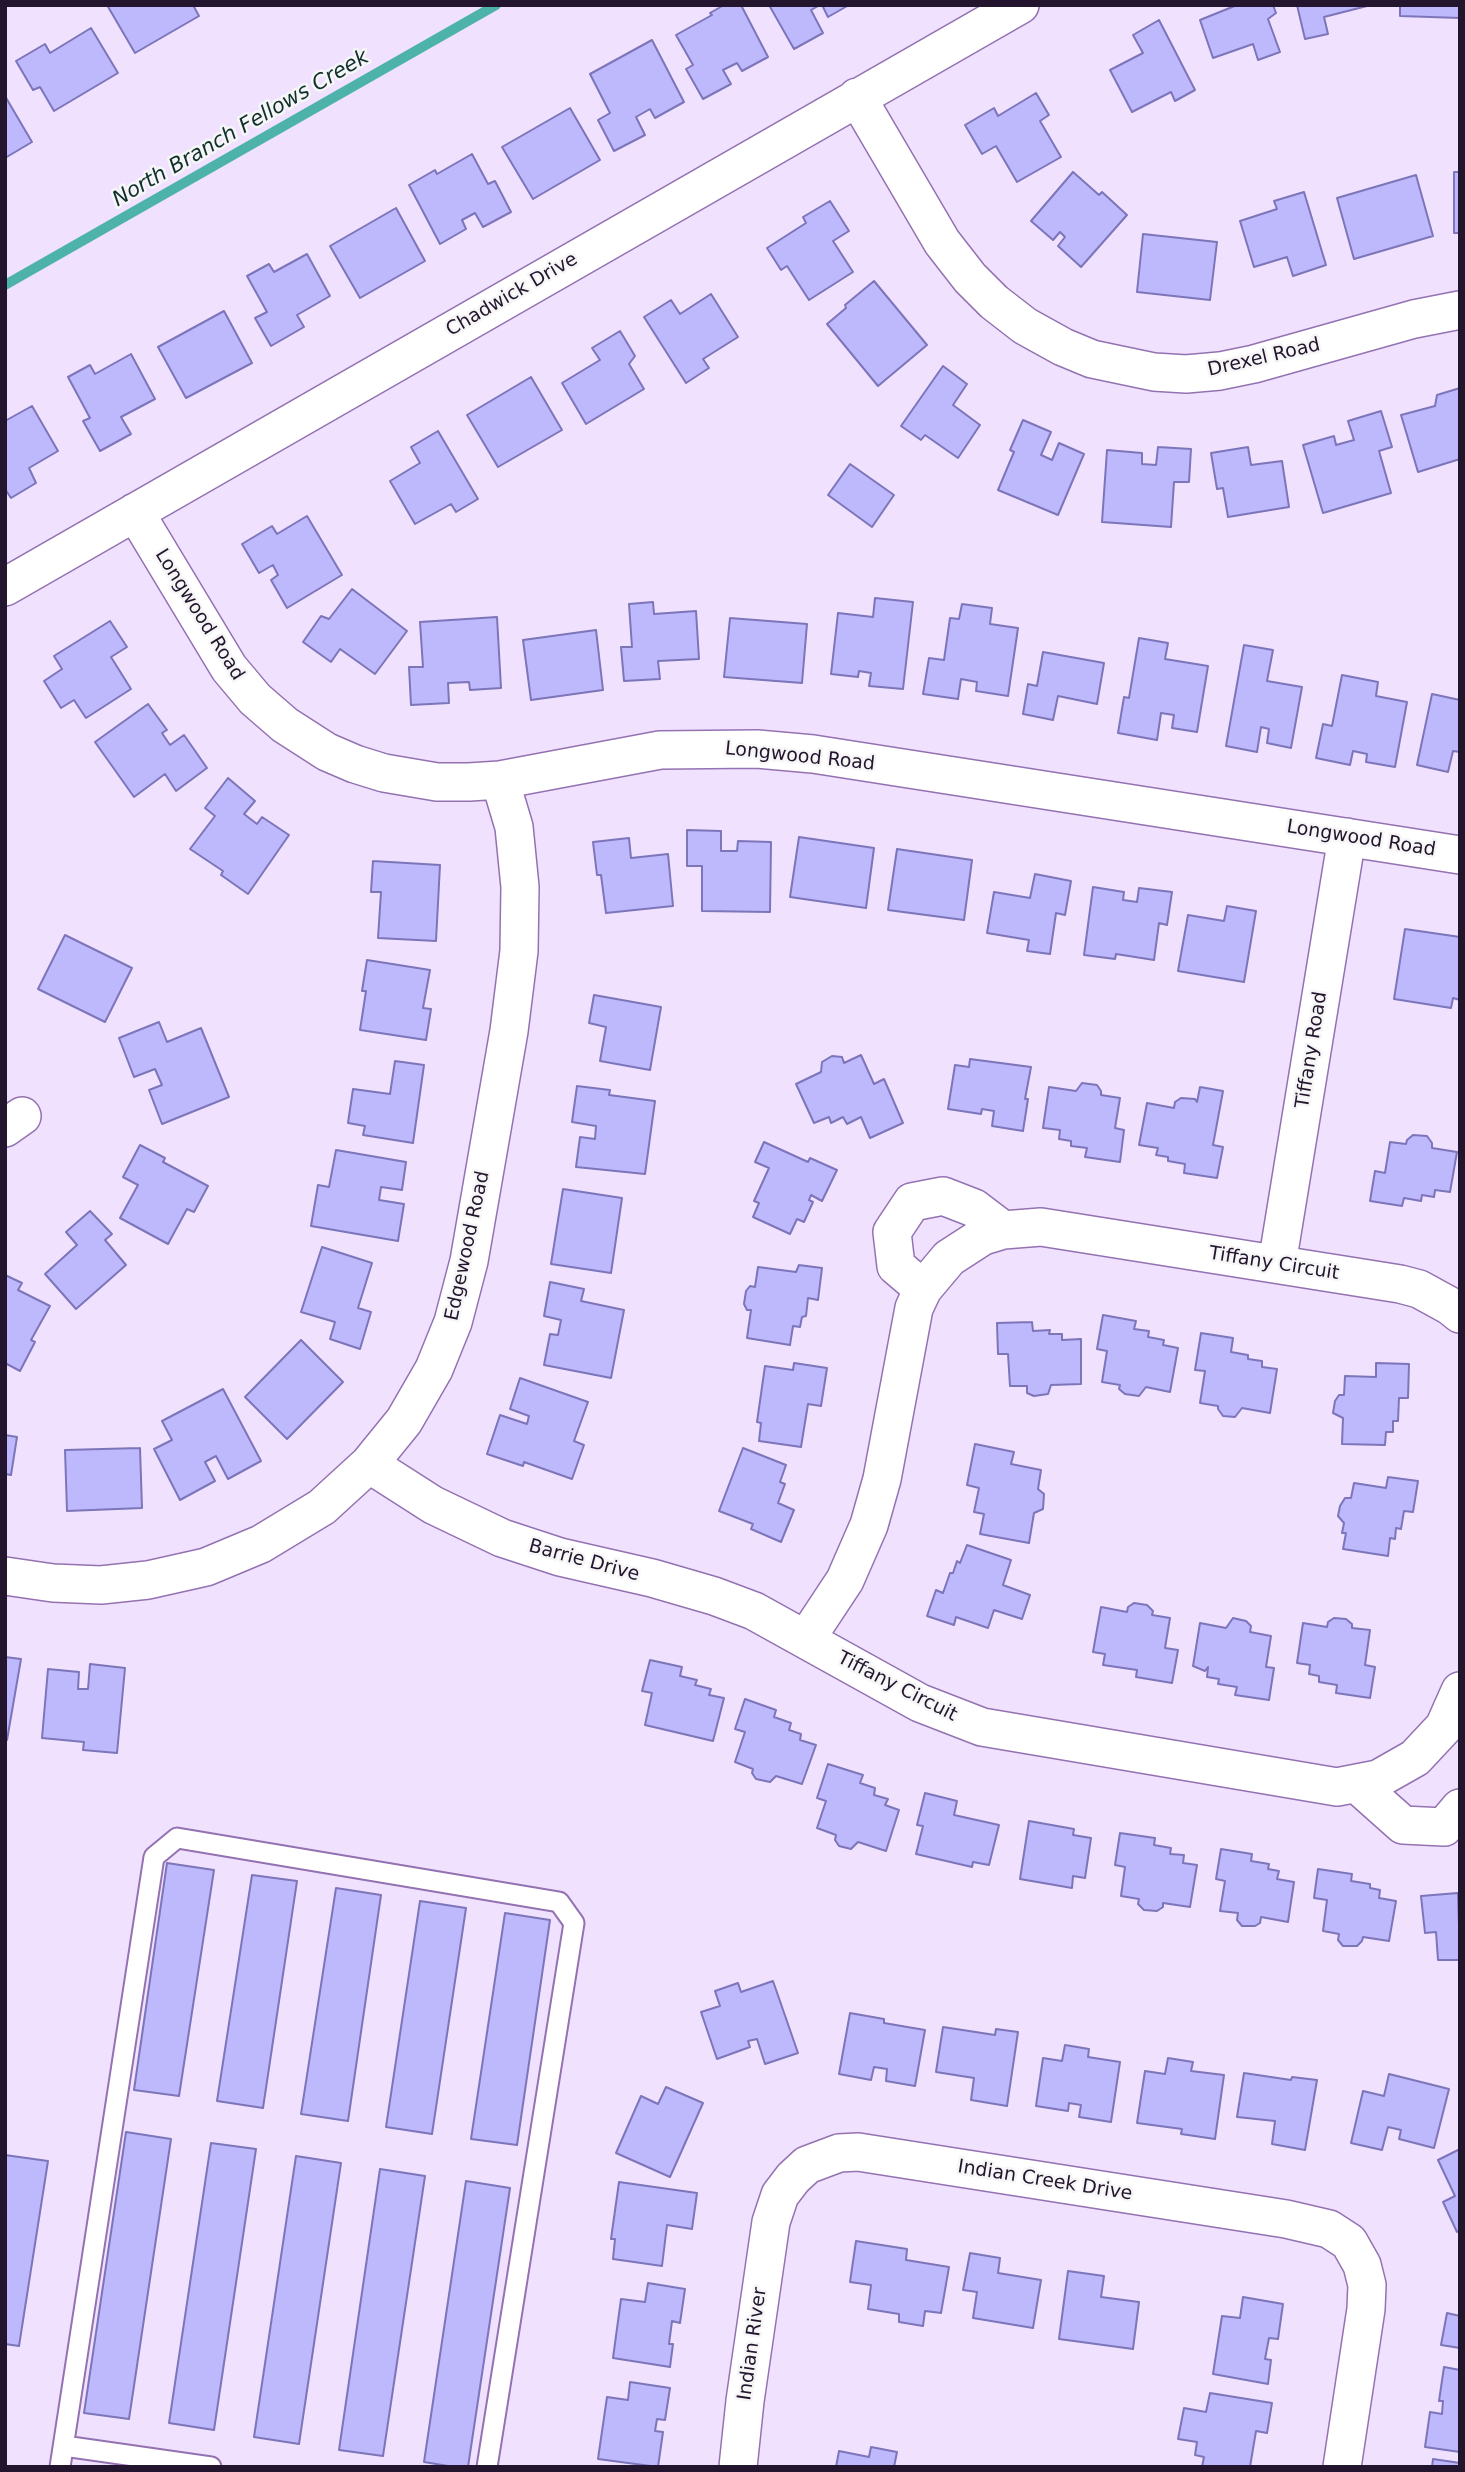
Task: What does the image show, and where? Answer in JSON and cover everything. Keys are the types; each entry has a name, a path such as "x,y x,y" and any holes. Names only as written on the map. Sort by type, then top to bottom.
{"street":[{"name":"Chadwick Drive","path":"5,587 1020,5"},
{"name":"Drexel Road","path":"857,97 942,242 971,278 994,302 1026,326 1092,359 1154,372 1186,374 1220,371 1254,365 1413,319 1460,310"},
{"name":"Longwood Road","path":"135,512 229,668 255,699 285,725 327,752 384,773 437,782 500,780 660,750 757,749 813,754 1460,855"},
{"name":"Edgewood Road","path":"5,1576 53,1583 101,1585 148,1580 206,1567 261,1544 322,1507 369,1464 404,1421 434,1369 453,1322 469,1261 509,1031 519,951 520,887 514,827 500,780"},
{"name":"Tiffany Road","path":"1277,1264 1347,837"},
{"path":"923,1289 895,1266 892,1232 912,1202 943,1196 974,1208 1003,1230"},
{"name":"Tiffany Circuit","path":"1460,1314 1419,1289 1400,1284 1041,1227 1003,1230 983,1236 957,1251 934,1272 914,1308 882,1479 869,1525 845,1580 806,1639 920,1703 982,1727 1337,1787 1358,1785 1397,1770 1452,1736 1460,1691"},
{"name":"Tiffany Circuit","path":"1419,1289 1460,1282"},
{"name":"Barrie Drive","path":"369,1464 433,1505 502,1538 560,1557 652,1578 714,1596 754,1611 806,1639"},
{"path":"1358,1785 1403,1825 1444,1827 1460,1808"},
{"name":"Indian Creek Drive","path":"771,2222 780,2196 807,2165 839,2153 858,2151 1286,2219 1329,2229 1349,2242 1362,2265 1367,2285 1366,2309 1342,2467"},
{"name":"Indian River","path":"738,2467 771,2222"}],"lane":[{"path":"60,2467 154,1857 177,1838 559,1902 574,1923 488,2467"},
{"path":"64,2446 211,2467"}],"building":[{"path":"107,5 193,5 199,16 135,53"},
{"path":"724,5 741,5 768,57 742,71 737,63 723,70 731,84 703,99 686,69 693,65 676,35 712,15 710,13"},
{"path":"769,5 820,5 811,10 823,33 794,49"},
{"path":"822,5 849,5 828,17"},
{"path":"1237,5 1273,5 1276,13 1268,19 1280,52 1258,60 1253,44 1213,58 1200,20"},
{"path":"1297,5 1371,5 1324,17 1328,34 1305,39"},
{"path":"1400,5 1460,5 1460,18 1400,16"},
{"path":"1159,20 1195,90 1175,101 1171,92 1132,112 1110,70 1143,53 1133,35"},
{"path":"91,28 118,73 54,111 40,87 33,90 16,61 45,44 50,53"},
{"path":"652,40 684,102 655,118 650,109 636,117 645,135 614,151 598,120 610,113 590,74"},
{"path":"1036,93 1049,115 1040,121 1061,157 1017,182 996,146 982,154 965,125 994,108 998,116"},
{"path":"5,96 32,142 5,158"},
{"path":"570,108 600,160 533,199 502,147"},
{"path":"472,154 488,184 495,181 511,212 483,227 475,213 462,220 466,229 440,244 409,185 435,170 437,174"},
{"path":"1073,172 1099,195 1102,192 1127,215 1081,267 1058,246 1065,237 1060,232 1053,240 1031,221"},
{"path":"1454,172 1460,172 1460,233 1454,233"},
{"path":"1416,175 1433,236 1354,259 1337,198"},
{"path":"1304,192 1326,265 1293,276 1287,257 1254,267 1240,221 1277,209 1274,201"},
{"path":"830,201 849,231 833,241 853,272 809,300 787,266 781,270 767,248 806,223 803,217"},
{"path":"396,208 425,261 360,298 330,246"},
{"path":"1143,234 1217,242 1210,300 1137,292"},
{"path":"307,254 330,296 297,315 304,327 271,346 255,318 267,312 247,276 269,264 274,272"},
{"path":"874,281 927,345 878,386 827,324"},
{"path":"711,294 738,337 703,359 709,368 686,383 644,317 671,300 680,314"},
{"path":"224,311 252,363 186,398 158,347"},
{"path":"620,331 635,356 629,364 644,389 586,424 562,383 600,360 592,348"},
{"path":"131,354 155,399 121,417 131,434 100,451 83,421 90,418 68,377 90,365 95,374"},
{"path":"943,366 967,384 953,405 980,425 958,458 925,435 921,440 901,426"},
{"path":"531,377 562,430 498,467 467,415"},
{"path":"1460,388 1460,459 1418,472 1401,415 1435,406 1437,395"},
{"path":"32,406 58,451 29,468 36,483 11,498 5,489 5,421"},
{"path":"1381,411 1392,447 1379,451 1391,493 1323,513 1303,445 1334,436 1336,445 1354,440 1348,421"},
{"path":"1023,420 1051,432 1041,455 1052,460 1059,443 1084,454 1058,515 998,490 1014,452 1010,450"},
{"path":"438,431 478,499 456,512 451,504 415,524 390,481 420,463 411,447"},
{"path":"1158,447 1191,449 1189,482 1174,482 1171,527 1102,522 1107,450 1142,453 1142,464 1156,465"},
{"path":"1248,447 1251,465 1282,461 1289,507 1228,517 1223,488 1217,489 1211,453"},
{"path":"850,464 894,495 872,527 828,495"},
{"path":"307,516 342,575 287,608 271,580 278,575 273,565 259,573 242,544 272,526 277,534"},
{"path":"352,589 407,631 375,674 340,649 331,662 303,642 321,616 329,619"},
{"path":"875,598 913,602 903,689 869,686 871,673 859,671 858,677 831,674 838,613 873,617"},
{"path":"653,602 654,614 696,611 699,659 658,661 660,679 624,681 621,647 632,647 629,604"},
{"path":"962,604 992,608 990,624 1018,628 1008,696 976,691 977,682 961,679 958,699 923,694 929,658 944,660 950,618 959,619"},
{"path":"497,617 501,688 470,690 469,682 448,683 449,703 411,705 409,667 423,667 420,622"},
{"path":"730,618 807,624 802,683 724,677"},
{"path":"110,621 127,647 111,657 131,689 86,718 74,700 61,708 44,681 62,669 54,656"},
{"path":"596,630 603,690 531,700 523,640"},
{"path":"1139,638 1168,643 1165,659 1208,666 1197,732 1172,728 1174,715 1161,713 1157,740 1118,733 1124,697 1129,698"},
{"path":"1244,645 1273,650 1267,681 1302,687 1291,748 1267,743 1269,729 1261,727 1257,752 1226,746"},
{"path":"1043,652 1104,663 1097,704 1058,696 1053,720 1023,714 1028,684 1037,686"},
{"path":"1342,675 1378,682 1376,696 1407,702 1395,767 1366,762 1367,754 1353,751 1350,765 1316,758 1323,724 1332,726"},
{"path":"1432,694 1460,700 1460,752 1453,751 1448,772 1417,765"},
{"path":"148,704 167,730 162,733 170,745 184,735 207,768 176,791 165,774 134,797 95,742"},
{"path":"228,778 255,801 244,814 257,824 262,817 289,835 248,894 221,875 223,871 190,849 215,816 205,808"},
{"path":"687,830 721,831 721,851 737,851 738,841 771,842 770,912 702,911 702,866 687,866"},
{"path":"799,837 874,848 866,908 790,897"},
{"path":"629,838 631,858 668,854 673,906 606,913 593,842"},
{"path":"897,849 972,860 964,920 888,910"},
{"path":"373,861 440,865 436,941 378,938 381,892 371,892"},
{"path":"1035,874 1071,881 1065,915 1056,913 1050,954 1027,951 1029,940 987,933 994,892 1030,898"},
{"path":"1093,887 1124,892 1123,900 1137,902 1139,888 1172,892 1167,925 1159,923 1154,960 1116,954 1115,959 1084,955"},
{"path":"1227,906 1256,911 1244,982 1178,971 1188,915 1224,921"},
{"path":"1405,929 1460,937 1460,1000 1453,998 1451,1008 1394,999"},
{"path":"65,935 132,968 105,1022 38,989"},
{"path":"367,960 430,970 423,1008 431,1009 426,1040 360,1030"},
{"path":"594,995 661,1007 650,1070 600,1061 606,1027 589,1023"},
{"path":"159,1022 167,1042 201,1028 229,1097 162,1124 149,1090 162,1085 155,1069 134,1077 119,1038"},
{"path":"861,1055 874,1084 884,1079 903,1123 870,1138 861,1117 847,1124 843,1117 831,1123 829,1117 814,1123 796,1084 821,1072 822,1062 832,1056 842,1057 844,1063"},
{"path":"970,1059 1031,1067 1023,1131 992,1126 994,1111 982,1109 981,1114 948,1109 955,1065 969,1067"},
{"path":"395,1061 424,1065 413,1143 363,1135 365,1126 348,1123 353,1089 390,1094"},
{"path":"1082,1083 1097,1085 1101,1095 1120,1098 1115,1128 1124,1130 1120,1162 1085,1157 1087,1148 1071,1146 1071,1141 1059,1139 1060,1130 1043,1128 1049,1087 1076,1091"},
{"path":"577,1086 610,1090 609,1095 655,1101 645,1174 576,1167 580,1137 595,1139 596,1126 572,1122"},
{"path":"1200,1087 1223,1091 1213,1145 1223,1147 1217,1178 1184,1173 1185,1164 1168,1161 1168,1157 1156,1155 1158,1148 1139,1145 1147,1103 1174,1108 1175,1102 1181,1098 1195,1099 1197,1102"},
{"path":"1413,1135 1427,1136 1432,1148 1457,1152 1450,1192 1435,1190 1434,1197 1422,1195 1421,1201 1404,1198 1402,1206 1370,1201 1375,1171 1385,1173 1390,1142 1406,1144"},
{"path":"764,1142 808,1162 810,1158 837,1170 822,1201 811,1195 809,1200 813,1202 804,1222 797,1219 790,1234 753,1217 759,1203 754,1201 769,1168 755,1162"},
{"path":"140,1145 165,1158 163,1162 208,1186 194,1212 187,1209 168,1244 120,1218 138,1185 123,1177"},
{"path":"336,1150 406,1162 402,1190 381,1187 379,1200 404,1204 398,1241 311,1226 318,1185 329,1187"},
{"path":"563,1189 622,1198 611,1273 551,1264"},
{"path":"90,1211 112,1234 105,1240 126,1265 76,1309 45,1274 77,1245 66,1232"},
{"path":"322,1247 372,1263 358,1308 371,1312 360,1349 330,1339 335,1322 301,1312"},
{"path":"799,1265 822,1268 818,1300 808,1298 806,1316 802,1317 800,1327 793,1326 790,1345 747,1338 751,1310 747,1310 744,1304 746,1291 750,1286 755,1287 758,1267 796,1272"},
{"path":"5,1275 22,1283 18,1290 50,1306 31,1340 35,1342 20,1371 5,1363"},
{"path":"550,1282 584,1289 581,1301 624,1310 611,1378 544,1365 550,1334 558,1335 561,1320 544,1316"},
{"path":"1103,1315 1136,1321 1134,1329 1149,1331 1148,1337 1164,1340 1163,1345 1178,1348 1170,1392 1146,1387 1139,1396 1125,1394 1119,1389 1120,1385 1102,1382 1107,1351 1097,1349"},
{"path":"1032,1322 1033,1331 1050,1330 1049,1334 1062,1334 1062,1340 1081,1339 1081,1384 1051,1385 1048,1394 1034,1396 1027,1393 1027,1386 1010,1386 1008,1354 998,1354 997,1323"},
{"path":"1201,1333 1233,1338 1231,1352 1262,1361 1262,1367 1277,1369 1270,1413 1242,1408 1235,1417 1223,1416 1218,1406 1200,1403 1205,1371 1195,1370"},
{"path":"301,1340 343,1382 287,1439 245,1397"},
{"path":"794,1363 827,1368 821,1406 808,1404 801,1447 759,1441 761,1423 757,1422 765,1366 793,1370"},
{"path":"1376,1363 1409,1364 1408,1398 1399,1398 1398,1421 1393,1421 1393,1432 1386,1432 1385,1445 1342,1444 1343,1418 1333,1413 1335,1401 1339,1395 1344,1395 1345,1376 1376,1377"},
{"path":"520,1378 588,1402 574,1441 584,1445 572,1479 524,1462 523,1466 487,1454 500,1415 527,1424 529,1416 510,1409"},
{"path":"223,1389 261,1461 228,1479 216,1456 205,1462 215,1481 180,1500 154,1449 172,1440 162,1421"},
{"path":"5,1435 17,1437 11,1475 5,1474"},
{"path":"975,1444 1014,1452 1011,1464 1041,1470 1038,1489 1044,1494 1043,1509 1034,1513 1029,1543 980,1534 984,1514 974,1512 979,1488 967,1485"},
{"path":"140,1448 142,1508 67,1511 65,1450"},
{"path":"743,1448 786,1465 780,1482 785,1484 778,1503 794,1510 781,1542 751,1529 753,1524 719,1511"},
{"path":"1388,1477 1418,1481 1413,1512 1404,1511 1401,1529 1396,1528 1395,1539 1390,1538 1388,1556 1343,1549 1346,1533 1342,1533 1344,1523 1338,1516 1345,1498 1351,1498 1354,1483 1386,1488"},
{"path":"967,1545 1011,1560 1003,1585 1030,1595 1022,1619 994,1610 988,1628 956,1617 954,1625 927,1616 936,1590 943,1593 950,1573 953,1573 957,1561 960,1563"},
{"path":"1134,1603 1147,1605 1153,1611 1152,1615 1170,1618 1165,1648 1178,1650 1172,1683 1136,1677 1137,1670 1103,1665 1105,1654 1093,1652 1101,1607 1127,1612 1128,1607"},
{"path":"1233,1618 1246,1621 1251,1626 1250,1632 1271,1636 1266,1667 1274,1668 1269,1700 1235,1695 1237,1687 1218,1684 1219,1679 1207,1677 1208,1667 1205,1671 1193,1666 1200,1623 1226,1628"},
{"path":"1334,1618 1346,1619 1352,1624 1352,1628 1370,1630 1365,1665 1375,1667 1370,1698 1336,1693 1337,1685 1319,1682 1319,1676 1309,1674 1310,1665 1297,1663 1303,1623 1327,1627 1328,1622"},
{"path":"5,1657 21,1659 7,1740 5,1740"},
{"path":"650,1660 682,1667 680,1676 697,1680 695,1685 711,1689 709,1695 724,1698 713,1741 645,1725 652,1693 642,1691"},
{"path":"90,1664 125,1668 117,1753 83,1750 84,1742 42,1738 48,1669 79,1672 78,1689 88,1689"},
{"path":"745,1699 776,1710 774,1717 791,1723 789,1730 801,1734 800,1740 816,1745 802,1784 776,1776 770,1782 756,1779 752,1773 753,1769 735,1762 745,1732 735,1729"},
{"path":"828,1764 863,1775 860,1783 875,1788 874,1795 888,1799 885,1805 899,1810 886,1851 858,1842 851,1849 839,1846 835,1840 836,1835 817,1828 826,1801 817,1798"},
{"path":"925,1793 957,1801 954,1815 999,1825 989,1865 973,1862 972,1867 916,1854 923,1826 917,1825"},
{"path":"1029,1821 1074,1829 1073,1835 1091,1838 1085,1878 1073,1876 1072,1888 1020,1879"},
{"path":"1120,1833 1155,1838 1154,1845 1171,1848 1170,1854 1184,1855 1183,1863 1197,1865 1190,1907 1163,1903 1163,1907 1157,1911 1144,1910 1138,1904 1139,1899 1121,1896 1125,1867 1115,1865"},
{"path":"1221,1849 1252,1854 1251,1861 1269,1864 1268,1869 1279,1871 1277,1879 1294,1882 1288,1922 1261,1917 1260,1923 1255,1926 1242,1926 1237,1920 1238,1913 1220,1911 1225,1881 1216,1879"},
{"path":"167,1863 214,1870 179,2096 134,2090"},
{"path":"1318,1869 1352,1874 1351,1881 1370,1884 1370,1888 1380,1890 1379,1898 1396,1901 1389,1941 1363,1937 1357,1946 1343,1946 1338,1940 1339,1934 1323,1931 1327,1900 1314,1898"},
{"path":"252,1875 297,1881 263,2108 217,2101"},
{"path":"336,1888 381,1895 348,2121 301,2114"},
{"path":"1458,1893 1460,1960 1438,1960 1436,1932 1425,1933 1421,1896"},
{"path":"420,1901 466,1908 432,2134 386,2127"},
{"path":"505,1913 550,1920 517,2145 471,2139"},
{"path":"773,1981 798,2053 765,2064 757,2039 748,2041 750,2047 717,2059 701,2012 720,2006 715,1991 738,1983 741,1992"},
{"path":"850,2013 884,2019 884,2023 925,2030 915,2086 886,2081 887,2069 874,2067 871,2080 839,2074"},
{"path":"943,2027 995,2035 996,2029 1018,2032 1007,2106 971,2100 974,2078 936,2072"},
{"path":"1065,2045 1089,2049 1088,2057 1120,2062 1111,2122 1079,2117 1081,2105 1069,2103 1068,2111 1036,2106 1043,2058 1062,2061"},
{"path":"1168,2058 1193,2062 1191,2071 1224,2075 1215,2139 1181,2134 1182,2129 1137,2123 1145,2071 1165,2074"},
{"path":"1244,2073 1291,2080 1292,2077 1317,2080 1305,2150 1272,2144 1275,2121 1237,2117"},
{"path":"1389,2074 1449,2089 1434,2148 1399,2139 1401,2130 1388,2127 1382,2150 1351,2143 1363,2091 1384,2096"},
{"path":"666,2087 703,2103 670,2177 616,2153 641,2096 658,2104"},
{"path":"126,2132 171,2139 129,2419 84,2413"},
{"path":"211,2143 256,2149 214,2430 169,2423"},
{"path":"1460,2149 1460,2230 1457,2232 1443,2202 1455,2196 1438,2160"},
{"path":"5,2155 48,2161 19,2346 5,2344"},
{"path":"296,2156 341,2163 299,2444 254,2437"},
{"path":"380,2169 425,2176 383,2456 339,2450"},
{"path":"466,2181 510,2188 468,2467 454,2467 424,2462"},
{"path":"619,2182 697,2193 692,2229 667,2225 662,2266 613,2259 615,2239 611,2239"},
{"path":"856,2241 907,2249 906,2260 949,2267 941,2313 925,2311 923,2326 899,2322 899,2314 868,2309 871,2285 850,2282"},
{"path":"970,2253 1000,2258 998,2273 1041,2280 1033,2328 973,2318 977,2292 963,2290"},
{"path":"1068,2271 1104,2276 1101,2297 1139,2302 1133,2349 1059,2339"},
{"path":"648,2283 685,2289 680,2323 672,2321 670,2367 613,2358 621,2299 645,2302"},
{"path":"1243,2297 1283,2304 1278,2339 1269,2338 1265,2359 1271,2360 1268,2384 1213,2374 1222,2316 1240,2318"},
{"path":"1447,2313 1460,2316 1460,2348 1441,2345"},
{"path":"1444,2367 1460,2370 1460,2452 1425,2447 1430,2412 1442,2414 1443,2401 1439,2401"},
{"path":"630,2382 670,2388 665,2420 657,2419 655,2431 663,2432 658,2467 598,2459 607,2397 628,2400"},
{"path":"1210,2393 1272,2403 1267,2433 1256,2431 1250,2467 1202,2467 1204,2457 1195,2455 1197,2442 1178,2439 1184,2408 1206,2412"},
{"path":"871,2447 897,2452 894,2467 836,2467 839,2451 869,2457"},
{"path":"1433,2459 1460,2463 1460,2467 1432,2467"}],"waterway":[{"name":"North Branch Fellows Creek","path":"5,285 496,5"}]}
